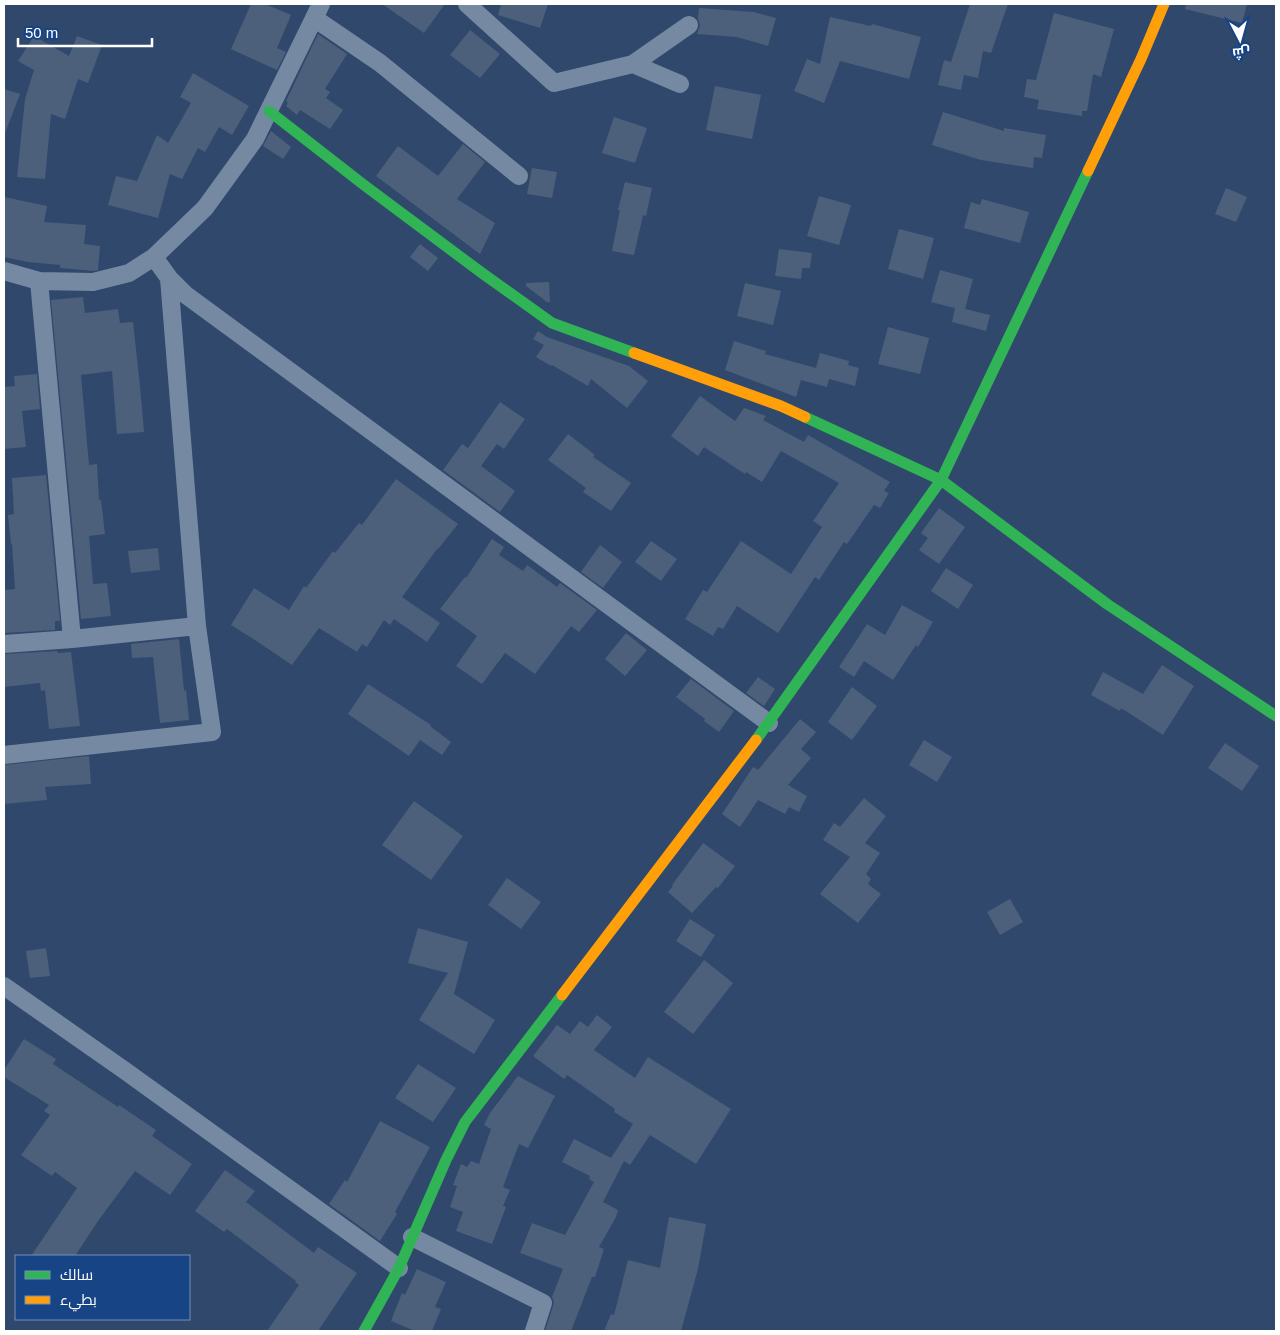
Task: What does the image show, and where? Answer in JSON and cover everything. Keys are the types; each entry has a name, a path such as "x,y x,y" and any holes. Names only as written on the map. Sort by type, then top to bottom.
{"street":[{"path":"467,4 554,83 633,64 689,25"},
{"path":"370,1329 465,1122 769,723 941,480 1141,59 1164,4"},
{"path":"4,271 39,281 93,282 129,273 154,257 205,208 255,139 317,11 519,176"},
{"path":"633,64 680,84"},
{"path":"269,111 364,185 552,323 781,406 941,480 1107,604 1276,716"},
{"path":"154,257 169,278 186,295 769,723"},
{"path":"4,755 212,732 197,626 169,278"},
{"path":"39,281 72,639"},
{"path":"4,644 197,626"},
{"path":"4,986 399,1268"},
{"path":"412,1237 543,1303 534,1331"}],"building":[{"path":"251,4 265,4 291,15 277,48 286,52 277,70 231,49"},
{"path":"382,4 445,4 424,33"},
{"path":"501,4 548,4 540,28 498,15"},
{"path":"970,4 1008,4 991,53 983,51 978,78 964,75 961,90 938,85 944,60 951,62"},
{"path":"1186,4 1247,4 1242,23 1185,9"},
{"path":"699,8 754,12 776,18 768,46 737,37 697,34 700,25 698,19"},
{"path":"1054,13 1114,29 1101,77 1093,74 1087,111 1082,111 1082,116 1037,109 1039,100 1024,97 1027,79 1036,80"},
{"path":"830,17 871,26 872,24 921,37 909,79 840,61 824,103 794,91 807,59 820,64"},
{"path":"470,30 500,54 480,78 450,55"},
{"path":"318,34 347,54 325,89 330,92 326,98 343,110 330,129 300,110 297,115 286,106 288,102 286,101"},
{"path":"34,36 69,56 77,36 102,45 88,83 78,79 65,119 51,114 45,179 17,177 25,99 34,70 18,61"},
{"path":"193,73 249,106 232,135 219,127 205,152 198,148 182,179 170,174 158,218 108,205 116,176 137,181 157,135 168,143 191,103 180,97"},
{"path":"715,86 761,95 752,139 706,130"},
{"path":"4,89 20,94 5,133 4,133"},
{"path":"943,112 1004,131 1004,128 1046,135 1042,158 1034,157 1033,168 981,160 932,145"},
{"path":"614,117 647,128 635,163 602,153"},
{"path":"271,131 291,147 283,159 263,146"},
{"path":"463,144 485,162 457,199 495,223 480,254 376,176 398,146 438,176"},
{"path":"532,168 557,172 552,198 527,194"},
{"path":"625,182 652,188 646,216 643,215 634,255 612,251 620,210 618,210"},
{"path":"1226,188 1247,197 1236,222 1215,214"},
{"path":"819,196 851,205 839,245 807,236"},
{"path":"4,197 47,206 44,222 86,225 84,244 100,246 98,270 60,268 60,265 28,262 4,257"},
{"path":"982,199 1029,212 1020,243 964,228 971,202 980,205"},
{"path":"899,229 934,238 923,279 888,269"},
{"path":"420,244 438,258 428,271 410,257"},
{"path":"779,249 812,253 810,268 802,268 801,279 775,276"},
{"path":"940,270 973,279 965,309 990,315 986,331 952,322 955,308 931,302"},
{"path":"549,282 550,302 547,302 526,286 526,283"},
{"path":"745,283 781,291 773,325 737,316"},
{"path":"83,297 85,313 118,309 120,323 133,322 144,432 117,434 112,371 81,375 89,465 97,464 99,500 101,500 105,534 89,536 93,584 107,583 111,616 81,619 51,300"},
{"path":"888,327 929,338 920,374 878,364"},
{"path":"538,331 547,337 629,366 648,381 627,408 591,379 588,386 536,357 544,345 533,339"},
{"path":"734,341 766,351 765,354 816,368 820,353 849,361 848,365 859,368 855,386 829,379 827,387 801,380 796,397 725,370"},
{"path":"37,374 40,409 22,411 26,447 4,449 4,387 15,386 14,376"},
{"path":"700,396 735,421 744,408 766,416 763,420 804,442 808,435 890,482 884,491 889,493 880,508 874,505 847,544 844,542 819,580 815,577 778,633 737,606 723,629 718,627 713,636 685,619 703,590 707,592 741,541 791,574 822,527 813,521 839,483 781,451 762,482 746,472 745,474 704,447 698,456 671,436"},
{"path":"500,402 525,419 504,449 497,444 481,466 515,491 500,512 443,470 462,444 468,448"},
{"path":"568,434 595,455 593,457 631,483 611,511 583,492 586,488 548,460"},
{"path":"46,475 60,621 55,621 55,630 4,633 4,590 15,589 8,515 14,514 12,478"},
{"path":"396,479 458,524 402,597 440,623 427,642 394,619 390,625 384,620 367,647 362,644 357,652 319,628 292,665 231,625 254,588 289,610 304,586 306,588 333,551 335,553 359,523 362,525"},
{"path":"939,508 965,527 939,564 919,550 928,538 921,533"},
{"path":"492,539 504,547 499,555 523,571 527,565 557,587 560,583 597,610 579,632 571,626 535,674 505,653 482,684 456,666 477,636 440,609 466,578"},
{"path":"651,541 677,559 661,581 635,562"},
{"path":"600,545 622,562 603,588 581,572"},
{"path":"158,548 160,570 131,573 128,551"},
{"path":"946,568 973,585 958,609 931,591"},
{"path":"902,605 933,622 918,647 916,645 893,680 864,661 854,677 839,667 867,624 885,635"},
{"path":"626,633 647,650 625,676 605,659"},
{"path":"179,639 189,720 160,723 153,657 132,658 131,644"},
{"path":"57,651 58,653 71,652 80,726 49,729 45,690 41,691 40,683 4,687 4,654"},
{"path":"1162,665 1194,686 1163,735 1121,708 1120,711 1091,695 1103,672 1143,694"},
{"path":"758,677 775,689 764,706 746,693"},
{"path":"691,679 734,711 719,732 676,697"},
{"path":"368,684 431,725 451,742 442,755 420,740 409,756 348,714"},
{"path":"852,687 877,706 852,740 828,722"},
{"path":"800,719 816,732 801,749 811,758 788,785 807,796 799,812 789,807 785,814 758,800 740,827 722,814 753,767 758,770"},
{"path":"924,740 952,757 937,782 909,765"},
{"path":"1225,743 1259,766 1242,791 1208,768"},
{"path":"89,756 91,784 45,787 47,800 4,804 4,765"},
{"path":"864,798 886,816 865,843 880,853 866,874 871,879 868,884 881,894 858,923 820,894 850,857 823,840 834,823 840,827"},
{"path":"414,801 463,836 431,880 382,845"},
{"path":"703,843 735,866 718,888 716,887 692,913 668,892"},
{"path":"507,878 541,902 521,929 488,905"},
{"path":"1010,899 1023,922 1000,935 987,912"},
{"path":"690,919 715,935 701,957 676,941"},
{"path":"418,928 468,942 454,994 495,1020 474,1054 419,1020 448,973 408,963"},
{"path":"46,948 50,976 30,978 26,951"},
{"path":"704,960 733,983 693,1034 664,1012"},
{"path":"597,1015 612,1027 594,1050 635,1078 648,1057 731,1109 696,1164 650,1135 630,1165 624,1161 603,1202 618,1210 616,1217 599,1247 604,1249 595,1277 592,1277 571,1331 545,1331 554,1302 552,1297 563,1269 520,1253 532,1223 565,1235 594,1182 589,1179 590,1176 562,1162 574,1139 611,1158 633,1124 614,1112 615,1109 567,1075 564,1079 533,1056 557,1025 570,1034 580,1021 588,1027"},
{"path":"24,1039 56,1059 53,1064 156,1130 152,1136 192,1164 170,1195 135,1171 76,1255 32,1255 77,1188 55,1172 52,1176 21,1155 50,1115 44,1111 49,1105 4,1077 4,1070"},
{"path":"418,1064 456,1088 433,1122 395,1098"},
{"path":"518,1076 555,1096 528,1148 519,1144 503,1187 510,1190 503,1206 506,1207 492,1244 456,1231 463,1212 450,1207 457,1186 453,1185 461,1164 467,1167 471,1161 479,1164 491,1129 484,1125 490,1113"},
{"path":"380,1121 430,1147 395,1212 397,1214 380,1241 329,1204 345,1180 347,1182"},
{"path":"225,1170 255,1191 246,1202 314,1253 318,1247 357,1273 318,1331 267,1331 299,1285 227,1229 224,1232 195,1211"},
{"path":"669,1217 706,1224 698,1269 681,1331 604,1331 611,1314 614,1315 628,1260 660,1268"},
{"path":"417,1269 446,1282 435,1307 441,1309 432,1331 415,1331 391,1321 402,1293 405,1295"}],"traffic: fast":[{"path":"269,111 364,185 552,323 634,353"},
{"path":"756,740 941,480 1088,171"},
{"path":"805,417 941,480 1107,604 1276,716"},
{"path":"364,1331 399,1268 446,1160 465,1122 562,995"}],"traffic: slow":[{"path":"1088,171 1141,59 1164,4"},
{"path":"634,353 781,406 805,417"},
{"path":"562,995 756,740"}]}
